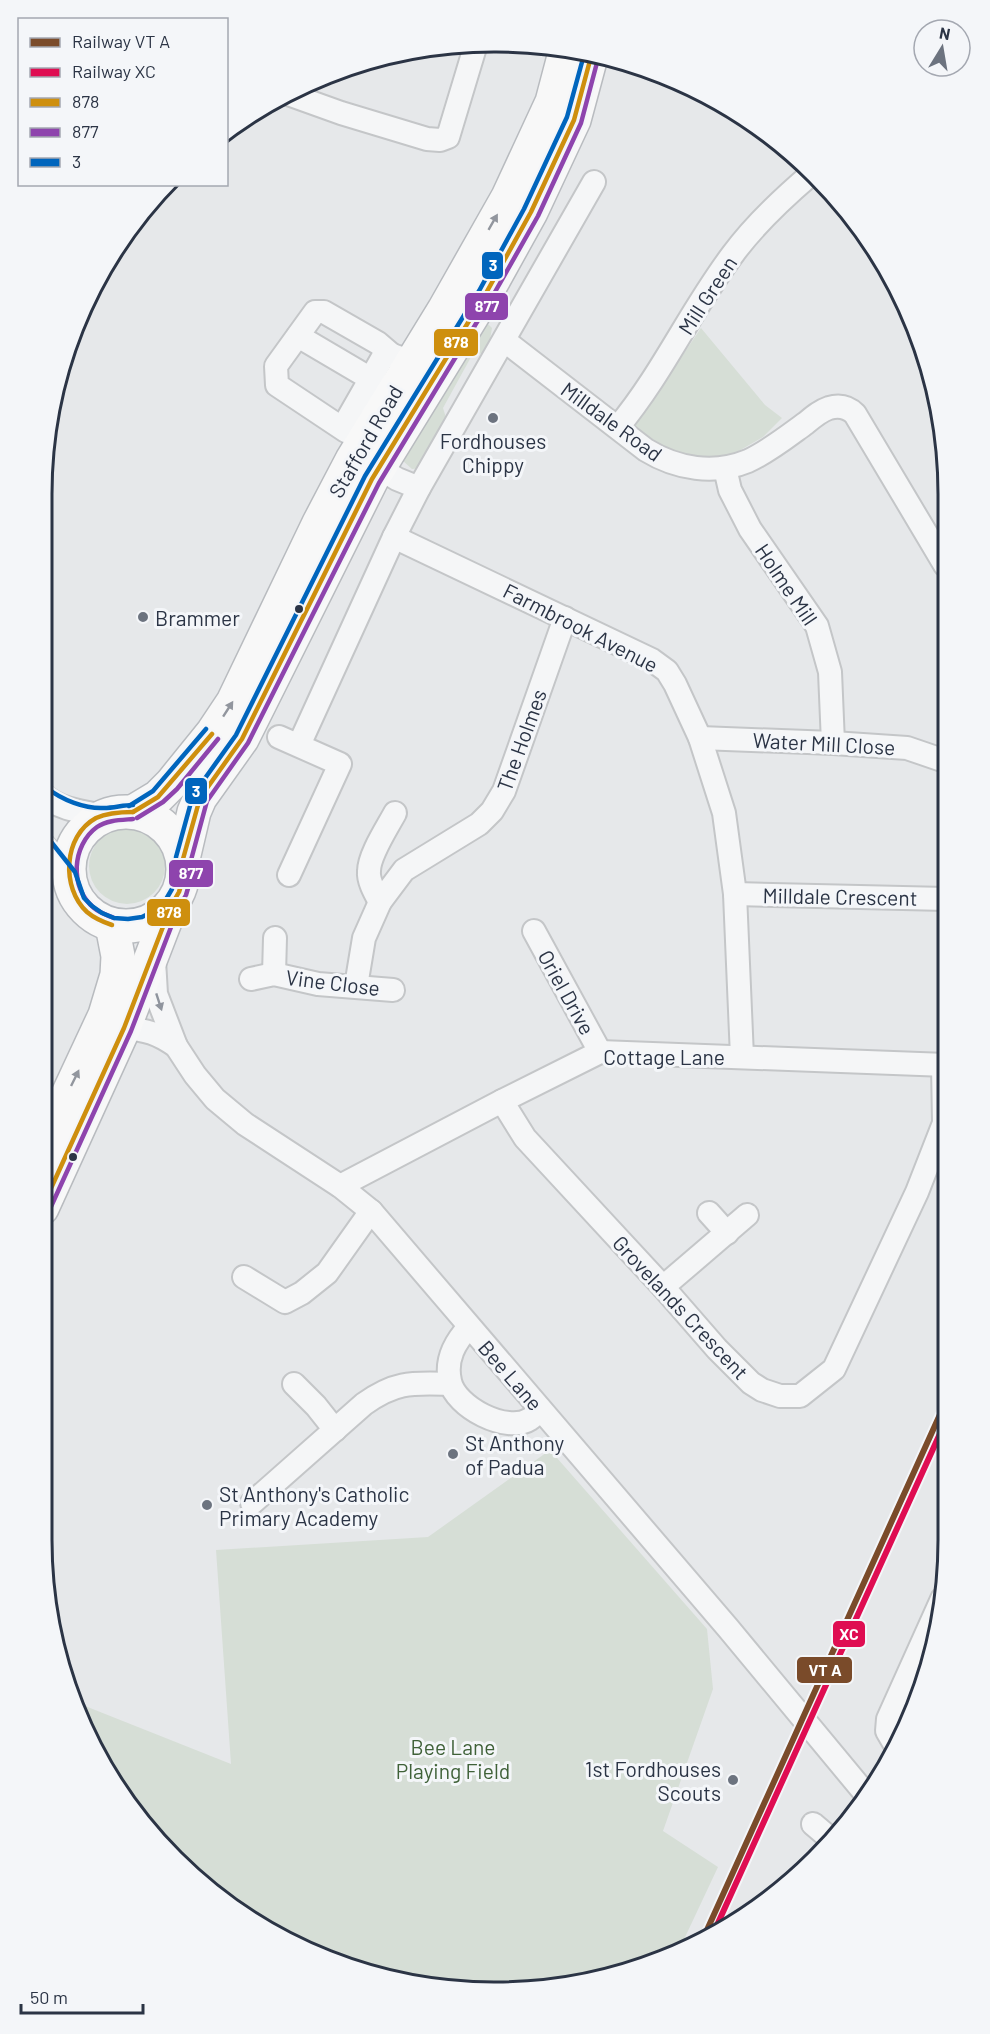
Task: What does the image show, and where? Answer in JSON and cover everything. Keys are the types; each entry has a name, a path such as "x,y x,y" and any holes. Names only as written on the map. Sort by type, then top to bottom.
{"highway":[{"name":"Stafford Road","path":"183,859 192,820 200,798 242,739 329,564 362,446 402,358 444,310 508,197 552,102 564,58"},
{"name":"Stafford Road","path":"362,446 485,295 531,212 574,120 589,63"},
{"name":"Stafford Road","path":"119,814 158,797 213,732 233,702 319,523 338,509 359,471 366,465 373,465 362,446"},
{"path":"52,1186 124,1028 184,876 183,859 177,842 165,827 150,817 119,814 93,820 74,844 69,859 69,876 78,902 93,916 112,925 128,927 144,924 159,917 171,906"},
{"path":"52,1129 105,1016 117,975 118,956 112,925"}],"street":[{"path":"299,98 341,114 427,139 440,140 448,137 473,53"},
{"name":"Mill Green","path":"618,427 654,379 688,321 732,255 759,222 805,179"},
{"path":"289,875 340,764 289,741 419,488 594,182"},
{"path":"362,446 277,385 276,366 315,312 324,312 402,358"},
{"path":"298,336 371,379"},
{"name":"Milldale Road","path":"505,341 663,461 703,469 725,468 748,460 824,410 843,407 855,414 938,552"},
{"path":"402,358 383,357 344,428 397,479 419,488"},
{"name":"Holme Mill","path":"725,468 730,490 750,530 817,626 830,672 832,743"},
{"name":"Farmbrook Avenue","path":"394,537 652,660 667,671 700,738 724,813 735,894 742,1057"},
{"name":"The Holmes","path":"356,986 364,938 380,902 404,870 478,824 492,811 504,791 565,618"},
{"name":"Water Mill Close","path":"700,738 907,748 938,759"},
{"path":"52,801 67,808 119,814"},
{"path":"380,902 368,872 370,862 395,813"},
{"path":"52,855 69,876"},
{"name":"Milldale Crescent","path":"735,894 938,899"},
{"name":"Oriel Drive","path":"534,931 600,1052"},
{"name":"Vine Close","path":"274,974 275,938"},
{"name":"Bee Lane","path":"153,955 156,994 176,1046 214,1099 234,1116 340,1186 371,1211 728,1628 861,1788"},
{"name":"Vine Close","path":"251,979 274,974 318,984 393,990"},
{"name":"Bee Lane","path":"124,1028 161,1035 176,1046"},
{"name":"Cottage Lane","path":"340,1186 600,1052 938,1065"},
{"name":"Grovelands Crescent","path":"502,1101 525,1138 717,1349 751,1383 762,1390 780,1396 800,1396 834,1369 917,1192 938,1138"},
{"path":"244,1277 285,1302 293,1298 327,1273 371,1211"},
{"path":"709,1214 727,1233"},
{"path":"663,1287 747,1215"},
{"path":"469,1327 457,1341 448,1369 450,1384 463,1401 482,1415 500,1423 530,1420 540,1409"},
{"path":"252,1503 382,1391 418,1383 450,1384"},
{"path":"294,1384 335,1430"},
{"path":"891,1737 887,1731 888,1719 927,1631"},
{"path":"813,1824 825,1834"}],"green space":[{"path":"484,320 492,328 488,351 471,357 443,408 447,421 423,468 412,469 402,460"},
{"path":"701,328 765,405 782,418 763,437 730,456 695,458 653,444 633,429"},
{"path":"127,828 142,831 154,839 162,851 165,866 162,881 154,893 142,901 127,904 112,901 100,893 92,881 89,866 92,851 100,839 112,831"},
{"name":"Bee Lane Playing Field","path":"550,1450 707,1629 713,1689 663,1831 718,1867 684,1939 610,1966 553,1978 524,1981 466,1981 437,1978 380,1966 326,1948 299,1936 249,1907 203,1872 182,1852 162,1831 127,1785 98,1735 85,1706 231,1764 216,1550 428,1537"}],"transit line":[{"name":"3","path":"52,843 75,872 84,898 102,913 114,918 142,917 154,911 165,901 176,875 176,857 193,795 236,735 365,476 479,291 524,209 567,117 582,61"},
{"name":"878","path":"52,1186 124,1028 171,906 179,892 184,876 183,859 200,798 242,739 372,479 485,295 531,212 574,120 589,63"},
{"name":"877","path":"52,1204 131,1031 178,909 186,895 191,878 191,860 207,801 248,743 379,483 491,299 538,216 581,123 596,65"},
{"name":"3","path":"129,806 153,791 206,729"},
{"name":"878","path":"133,812 158,797 212,734"},
{"name":"877","path":"137,818 163,802 177,789 218,739"},
{"name":"3","path":"52,791 67,800 89,807 108,808 133,805"},
{"name":"878","path":"112,925 87,912 79,902 73,890 69,863 77,837 85,826 105,815 133,812"},
{"name":"877","path":"114,918 96,910 86,900 77,878 78,855 82,844 97,827 110,822 133,819"},
{"path":"709,1926 938,1419"}],"rail line":[{"name":"XC","path":"719,1920 938,1438"}],"place":[{"name":"Fordhouses Chippy","path":"493,418"},
{"name":"Brammer","path":"143,617"},
{"name":"St Anthony of Padua","path":"453,1454"},
{"name":"St Anthony's Catholic Primary Academy","path":"207,1505"},
{"name":"1st Fordhouses Scouts","path":"733,1780"}]}
